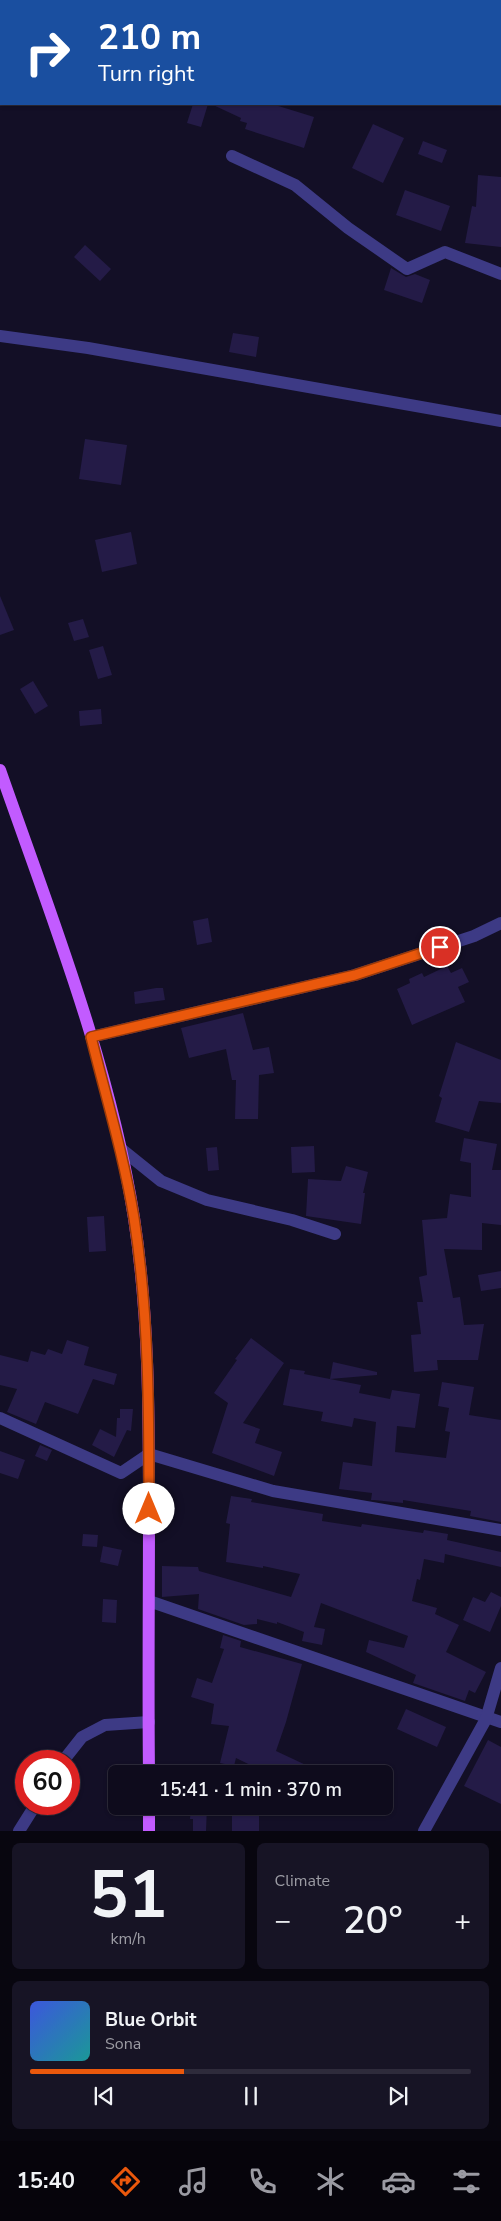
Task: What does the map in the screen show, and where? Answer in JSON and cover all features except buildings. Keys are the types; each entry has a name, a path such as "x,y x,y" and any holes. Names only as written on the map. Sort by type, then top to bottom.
{"main road":[{"path":"0,770 91,1037 120,1148 134,1219 146,1333 149,1454 149,1765"},
{"path":"149,1815 149,1831"}],"street":[{"path":"232,156 295,185 348,228 407,269 446,252 501,274"},
{"path":"0,336 88,348 501,421"},
{"path":"91,1037 355,975 474,936 501,923"},
{"path":"120,1148 160,1181 207,1200 292,1220 335,1234"},
{"path":"0,1418 121,1473 149,1454 273,1491 501,1530"},
{"path":"148,1601 486,1719 501,1722"},
{"path":"424,1831 486,1719 501,1668"},
{"path":"71,1750 82,1736 105,1725 149,1722"},
{"path":"20,1831 29,1815"}],"route":[{"path":"149,1509 146,1333 134,1219 120,1148 91,1037 355,975 440,947"}]}
